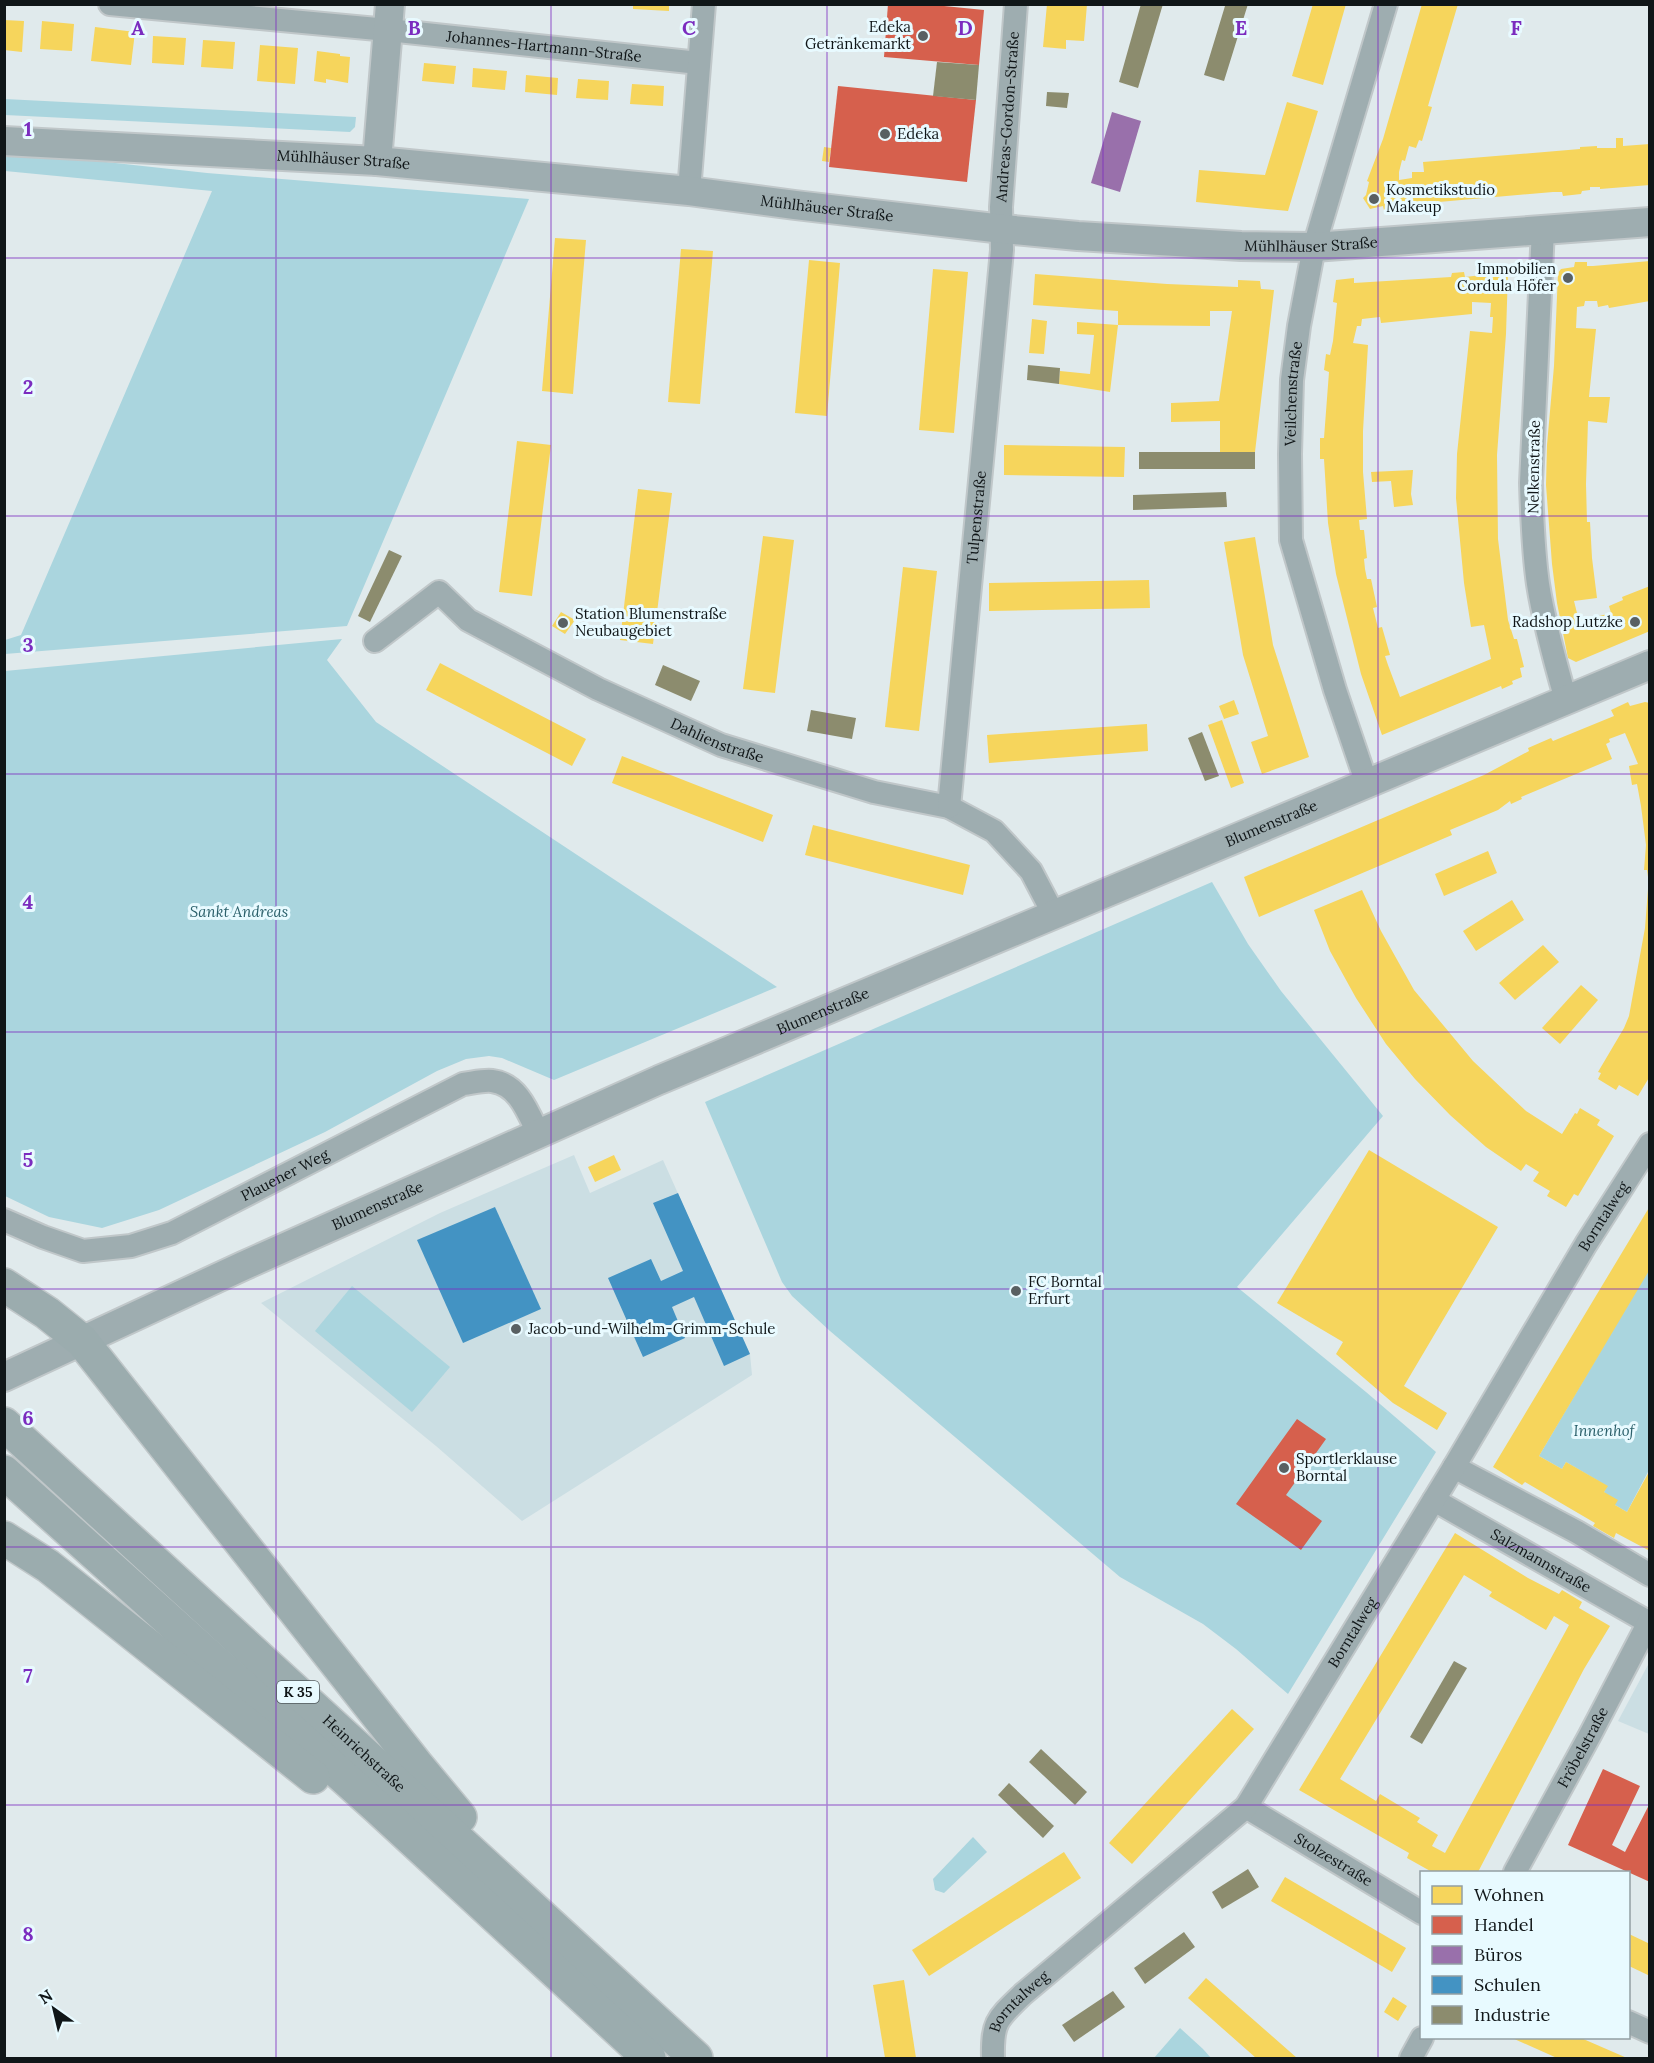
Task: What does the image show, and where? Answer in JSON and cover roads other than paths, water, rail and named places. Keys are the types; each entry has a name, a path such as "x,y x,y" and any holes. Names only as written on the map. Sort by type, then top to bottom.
{"highway":[{"path":"4,1285 47,1313 82,1341 416,1764 484,1846 511,1887"},
{"name":"Heinrichstraße","path":"4,1424 696,2058"},
{"name":"K 35","path":"4,1472 378,1808 649,2058"},
{"path":"4,1538 11,1540 48,1566 347,1804 378,1808"}],"street":[{"name":"Johannes-Hartmann-Straße","path":"110,4 389,17 699,63"},
{"path":"689,191 704,4"},
{"name":"Andreas-Gordon-Straße","path":"1003,229 1001,207 1016,4"},
{"name":"Veilchenstraße","path":"1367,784 1335,690 1291,540 1290,454 1292,380 1299,326 1314,247 1386,4"},
{"path":"377,161 389,17"},
{"name":"Mühlhäuser Straße","path":"4,141 377,161 689,191 1003,229 1159,242 1314,247 1650,222"},
{"name":"Tulpenstraße","path":"949,807 1003,229"},
{"name":"Nelkenstraße","path":"1543,229 1531,483 1532,520 1538,583 1566,700"},
{"name":"Dahlienstraße","path":"375,641 439,592 468,620 598,689 721,745 874,792 949,807 994,831 1031,871 1054,915"},
{"name":"Blumenstraße","path":"6,1376 264,1256 538,1133 1650,665"},
{"name":"Plauener Weg","path":"4,1220 83,1251 131,1246 152,1240 172,1233 463,1084 492,1081 510,1087 526,1106 538,1133"},
{"name":"Borntalweg","path":"993,2058 993,2034 1001,2015 1048,1972 1246,1807 1454,1467 1586,1244 1650,1144"},
{"path":"1454,1467 1577,1532 1650,1575"},
{"name":"Salzmannstraße","path":"1434,1500 1649,1621"},
{"name":"Fröbelstraße","path":"1516,1871 1649,1621"},
{"name":"Stolzestraße","path":"1246,1807 1420,1912"},
{"path":"1630,2022 1650,2032"},
{"path":"1411,2058 1421,2039"}],"place":[{"name":"Edeka Getränkemarkt","path":"923,36"},
{"name":"Edeka","path":"885,134"},
{"name":"Kosmetikstudio Makeup","path":"1374,199"},
{"name":"Immobilien Cordula Höfer","path":"1568,278"},
{"name":"Radshop Lutzke","path":"1635,622"},
{"name":"Station Blumenstraße Neubaugebiet","path":"563,623"},
{"name":"FC Borntal Erfurt","path":"1016,1291"},
{"name":"Jacob-und-Wilhelm-Grimm-Schule","path":"516,1329"},
{"name":"Sportlerklause Borntal","path":"1284,1468"}],"park label":[{"name":"Sankt Andreas","path":"239,912"},
{"name":"Innenhof","path":"1604,1431"}]}
